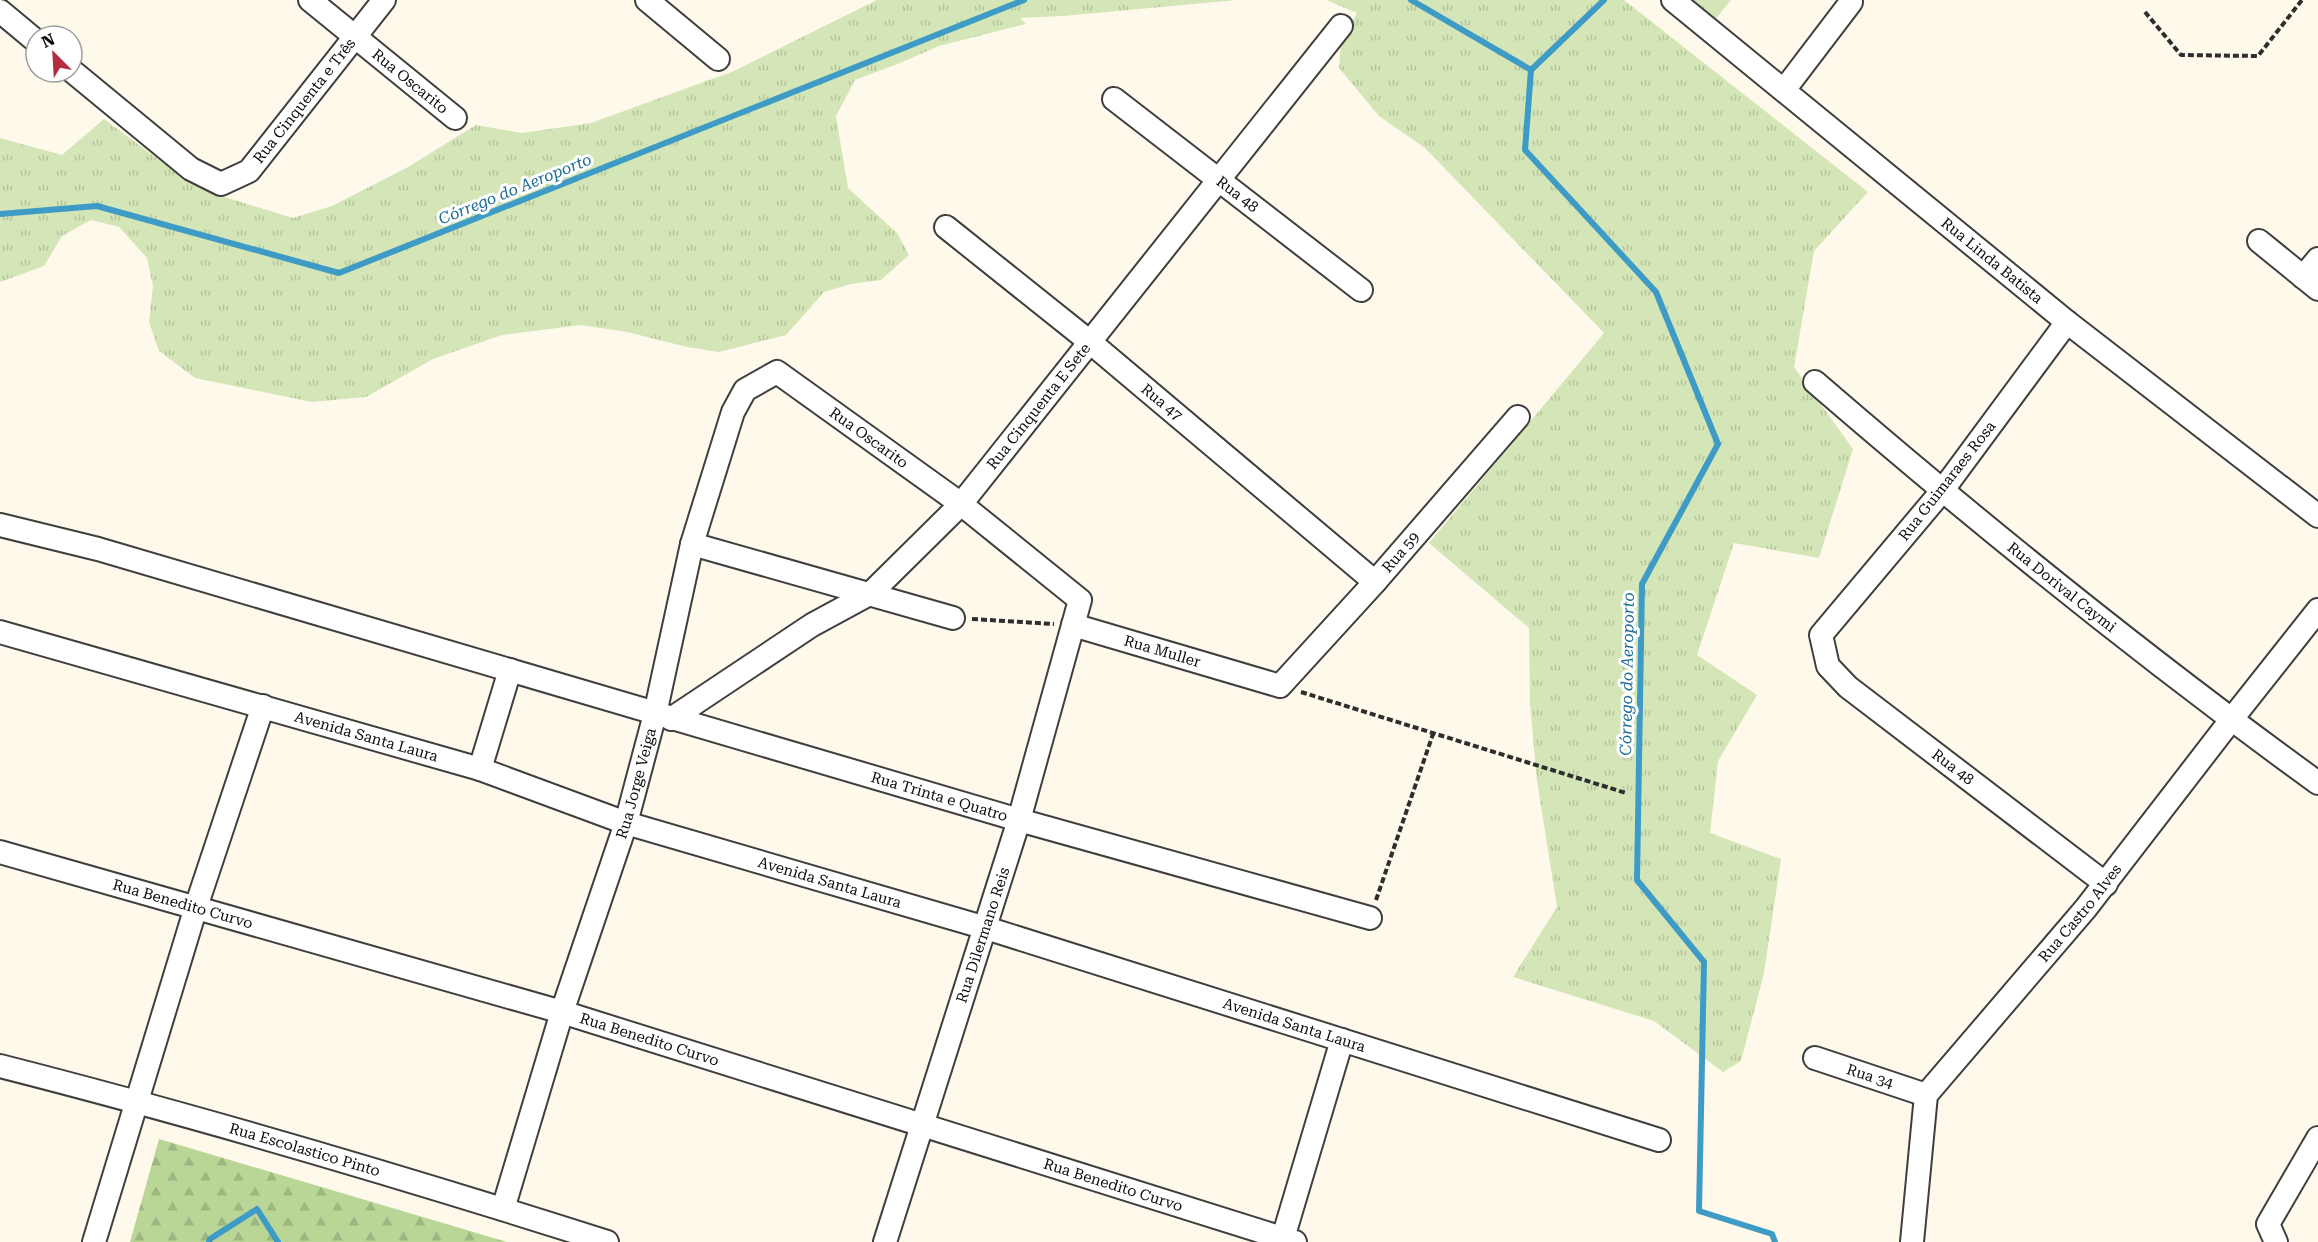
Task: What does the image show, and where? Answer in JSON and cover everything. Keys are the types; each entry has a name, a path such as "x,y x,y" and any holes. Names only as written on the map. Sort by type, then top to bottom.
{"street":[{"name":"Rua Oscarito","path":"310,0 455,118"},
{"name":"Rua Cinquenta e Três","path":"84,81 191,169 221,184 249,171 384,0"},
{"path":"647,0 718,59"},
{"name":"Rua Linda Batista","path":"1673,0 2067,322 2318,516"},
{"path":"1784,90 1851,2"},
{"path":"0,11 24,31"},
{"name":"Rua Cinquenta E Sete","path":"663,716 812,625 871,593 961,504 1341,26"},
{"name":"Rua 48","path":"1114,99 1361,290"},
{"name":"Rua 47","path":"946,227 1090,342 1375,582"},
{"path":"2259,241 2311,283 2318,259"},
{"name":"Rua Guimaraes Rosa","path":"1821,635 1942,491 2067,322"},
{"name":"Rua Oscarito","path":"777,372 961,504 1080,600 1073,625"},
{"name":"Rua Jorge Veiga","path":"502,1209 562,1012 663,716 692,544 733,412 745,390 777,372"},
{"name":"Rua Dorival Caymi","path":"1815,382 1942,491 2231,720 2318,783"},
{"name":"Rua 59","path":"1280,686 1375,582 1518,417"},
{"name":"Rua Trinta e Quatro","path":"0,525 98,549 1019,820 1370,918"},
{"path":"692,544 953,618"},
{"name":"Rua Castro Alves","path":"1926,1095 2106,884 2318,610"},
{"name":"Rua Muller","path":"1073,625 1280,686"},
{"name":"Rua Dilermano Reis","path":"885,1242 1019,820 1073,625"},
{"name":"Avenida Santa Laura","path":"0,632 480,769 626,823 986,928 1659,1140"},
{"name":"Rua 48","path":"1821,635 1828,666 1848,687 2106,884"},
{"path":"480,769 510,670"},
{"path":"94,1242 196,907 263,706"},
{"name":"Rua Benedito Curvo","path":"0,852 562,1012 1289,1240"},
{"path":"1289,1240 1341,1040"},
{"name":"Rua 34","path":"1815,1058 1926,1095"},
{"name":"Rua Escolastico Pinto","path":"0,1066 136,1100 607,1242"},
{"path":"1912,1242 1926,1095"},
{"path":"2276,1242 2268,1224 2318,1138"}],"path":[{"path":"2145,12 2181,55 2258,56 2302,0"},
{"path":"953,618 1073,625"},
{"path":"1280,686 1626,793"},
{"path":"1370,918 1433,734"}],"green space":[{"path":"877,0 1237,0 1020,18 1026,24 939,46 855,80 836,116 848,188 897,233 909,255 881,280 851,284 824,292 786,335 719,352 687,347 627,332 581,325 502,335 433,359 366,397 312,402 195,378 159,351 149,322 153,286 147,258 119,227 91,220 62,236 44,266 0,282 0,138 62,155 104,119 190,183 221,196 293,218 332,206 408,167 476,125 522,133 591,123 734,71"},
{"path":"1326,0 1624,0 1868,192 1814,251 1794,367 1853,449 1819,558 1734,543 1697,655 1757,695 1718,761 1710,833 1781,859 1764,973 1741,1061 1723,1072 1654,1021 1513,977 1557,907 1537,781 1530,704 1529,628 1429,543 1604,333 1425,148 1379,116 1339,68 1341,42 1357,13"},
{"path":"1688,0 1731,0 1714,21"},
{"path":"159,1139 507,1242 130,1242"}],"waterway":[{"name":"Córrego do Aeroporto","path":"0,214 97,206 339,273 1024,0"},
{"name":"Córrego do Aeroporto","path":"1411,0 1531,70 1525,150 1656,292 1718,444 1642,584 1637,880 1704,962 1699,1211 1772,1234 1775,1242"},
{"path":"1531,70 1604,0"},
{"path":"209,1242 210,1239 257,1209 278,1242"}]}
